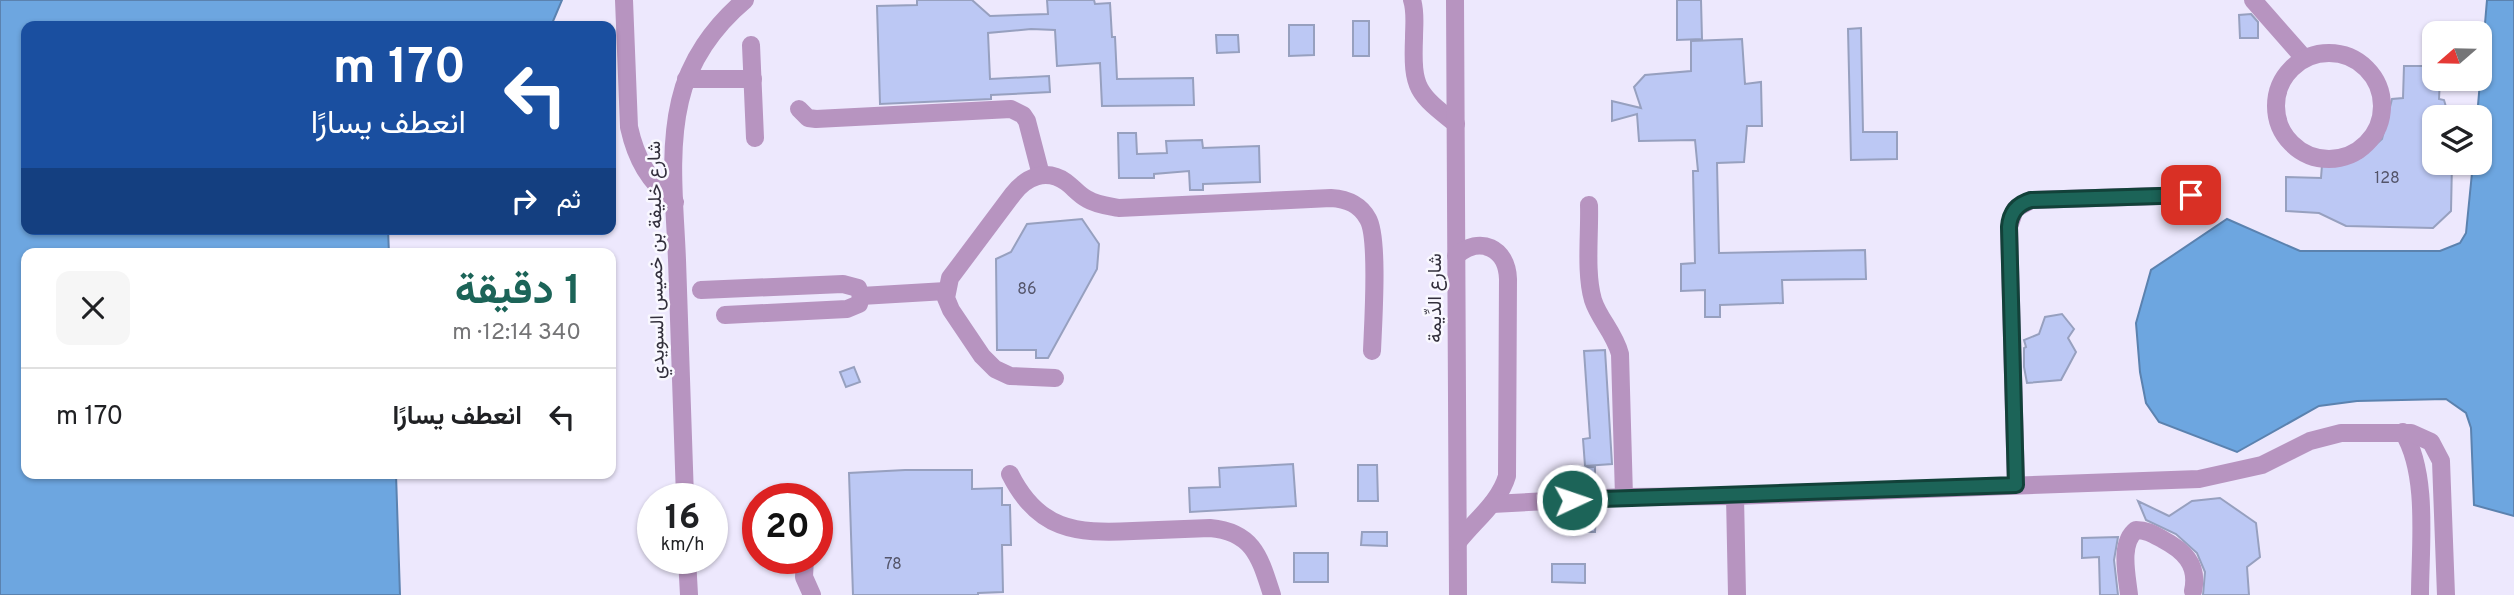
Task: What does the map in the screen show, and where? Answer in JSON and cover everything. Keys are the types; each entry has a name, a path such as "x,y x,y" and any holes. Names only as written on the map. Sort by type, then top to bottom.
{"street":[{"path":"624,0 629,127 632,142 648,176 675,202"},
{"name":"شارع خليفة بن خميس السويدي","path":"684,483 675,202 676,128 680,101 694,61 730,12 745,0"},
{"path":"1412,0 1415,16 1415,80 1425,99 1456,124"},
{"name":"شارع الدِّيمة","path":"1455,0 1458,595"},
{"path":"2253,0 2304,58"},
{"path":"751,46 755,138"},
{"path":"2321,53 2338,53 2355,59 2368,71 2379,94 2380,120 2361,149 2336,158 2311,156 2295,147 2284,134 2277,118 2276,100 2280,83 2290,69 2304,58 2321,53"},
{"path":"686,79 753,79"},
{"path":"799,109 804,116 811,119 1011,109 1027,121 1041,175"},
{"path":"1055,378 1010,376 995,369 982,356 951,310 946,291 950,278 1020,185 1029,178 1041,175 1063,180 1087,199 1119,208 1331,198 1354,204 1363,211 1373,231 1372,351"},
{"path":"2016,485 2009,227 2011,215 2019,205 2031,200 2191,195"},
{"path":"1589,205 1593,300 1614,335 1620,355 1624,497"},
{"path":"1456,256 1463,250 1482,245 1499,253 1508,270 1508,463 1503,487 1492,505 1458,542"},
{"path":"701,290 843,284 858,288 861,296 859,304 847,309 725,316"},
{"path":"861,296 946,291"},
{"path":"1492,505 1624,497 1735,496 2214,477 2262,465 2310,441 2330,435 2403,432 2422,436 2431,442 2441,461 2446,595"},
{"path":"2403,432 2410,443 2418,468 2420,595"},
{"path":"1010,474 1019,493 1033,509 1050,521 1070,529 1097,533 1210,528 1238,535 1250,544 1259,556 1272,595"},
{"path":"1735,496 1737,595"},
{"path":"2129,595 2126,548 2129,536 2136,530 2147,531 2181,550 2190,562 2194,578 2193,591"},
{"path":"688,574 689,595"},
{"path":"804,574 812,595"}],"water":[{"path":"0,0 562,0 553,21 21,21 21,235 388,235 389,248 21,248 21,479 396,479 400,595 0,595"},
{"path":"2487,0 2514,0 2514,516 2474,505 2471,428 2466,413 2446,399 2357,401 2319,406 2237,452 2159,422 2146,403 2140,372 2136,323 2151,270 2227,219 2300,251 2440,251 2460,243 2466,233 2472,175 2492,175 2492,105 2478,105 2479,91 2492,91 2492,21 2485,21"}],"building":[{"path":"917,0 972,0 990,16 1048,14 1047,0 1094,0 1095,4 1110,3 1117,79 1193,78 1194,105 1102,106 1100,63 1057,66 1055,30 1031,29 988,33 990,79 1049,76 1050,92 991,95 991,99 880,104 877,6 917,5"},
{"path":"1677,0 1701,0 1702,39 1677,40"},
{"path":"2251,14 2258,22 2258,38 2240,38 2239,15"},
{"path":"1353,21 1369,21 1369,56 1353,56"},
{"path":"1289,25 1314,25 1314,55 1289,56"},
{"path":"1861,28 1863,132 1897,132 1897,159 1851,160 1848,29"},
{"path":"1216,35 1238,35 1239,52 1217,53"},
{"path":"1742,39 1745,84 1761,82 1762,126 1747,126 1744,162 1717,163 1719,253 1865,250 1866,279 1782,280 1783,303 1720,305 1720,317 1705,317 1705,290 1681,291 1681,264 1695,263 1693,171 1698,171 1695,140 1639,141 1637,114 1612,121 1612,101 1641,108 1634,87 1645,75 1691,71 1691,41"},
{"path":"2404,66 2422,66 2422,91 2439,91 2439,99 2444,100 2445,105 2422,105 2422,175 2452,175 2451,211 2433,228 2346,226 2319,213 2286,211 2286,177 2321,178 2322,165 2339,165 2362,157 2382,139 2392,99 2403,98"},
{"path":"1118,133 1136,133 1137,154 1167,153 1166,141 1202,140 1203,148 1259,146 1260,182 1203,184 1203,190 1190,190 1189,171 1154,174 1154,178 1119,178"},
{"path":"1082,219 1099,244 1097,269 1048,358 1036,358 1036,350 997,350 996,259 1011,252 1027,224"},
{"path":"2062,314 2074,329 2068,338 2076,352 2061,380 2027,383 2024,340 2039,334 2045,317"},
{"path":"1605,350 1612,464 1585,466 1583,439 1590,438 1584,351"},
{"path":"854,367 860,382 846,387 840,372"},
{"path":"1293,464 1296,506 1190,512 1189,488 1220,487 1219,468"},
{"path":"1358,465 1377,465 1378,501 1358,501"},
{"path":"1578,467 1595,467 1595,487 1577,487"},
{"path":"972,470 972,489 1002,488 1002,505 1010,505 1011,545 1002,545 1003,592 978,595 853,595 849,473"},
{"path":"2220,498 2256,523 2260,557 2247,567 2249,595 2203,595 2205,572 2197,553 2176,534 2146,520 2138,501 2169,516 2192,501"},
{"path":"1581,515 1596,516 1595,532 1580,532"},
{"path":"1362,532 1387,532 1387,546 1361,545"},
{"path":"2118,537 2114,560 2118,595 2100,595 2099,557 2082,558 2082,538"},
{"path":"1294,553 1328,553 1328,582 1294,582"},
{"path":"1552,564 1585,564 1585,583 1552,582"}],"route":[{"path":"1572,500 2016,485 2009,227 2011,215 2019,205 2031,200 2191,195"}]}
